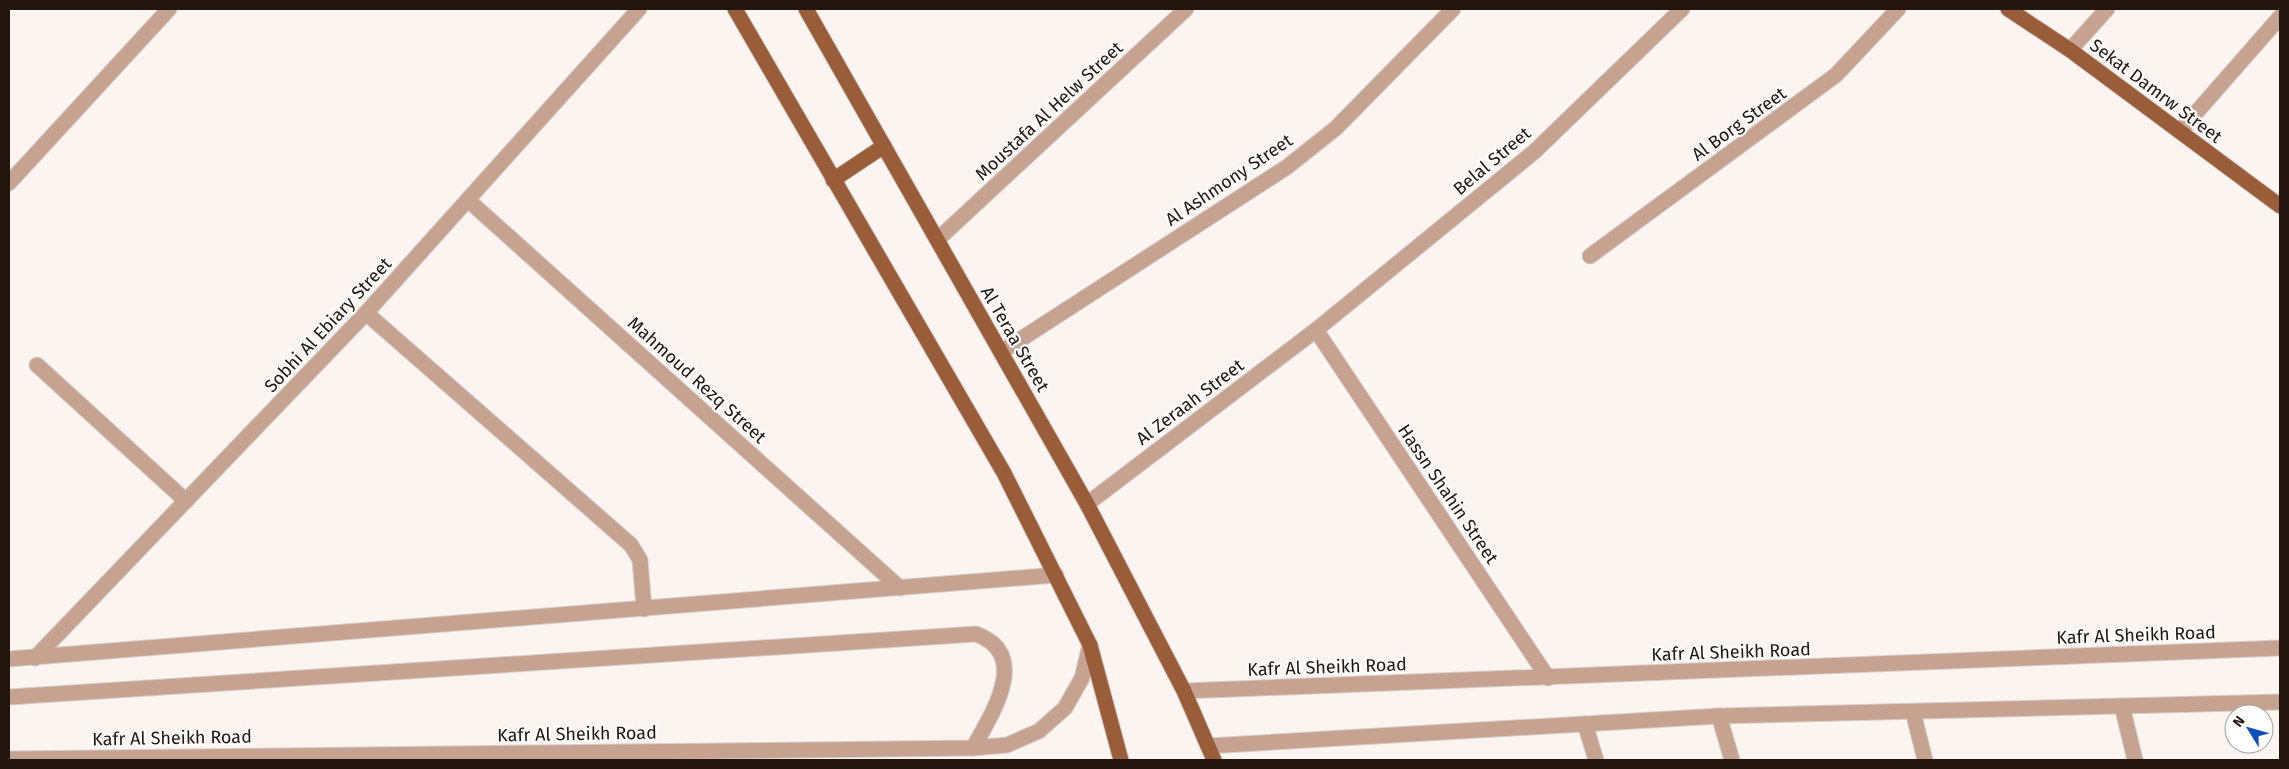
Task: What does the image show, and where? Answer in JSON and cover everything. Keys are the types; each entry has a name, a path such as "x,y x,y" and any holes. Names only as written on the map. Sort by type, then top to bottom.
{"main road":[{"path":"735,9 832,180 1004,473 1090,645 1121,760"},
{"name":"Al Teraa Street","path":"806,9 1087,504 1184,691 1211,753"},
{"name":"Sekat Damrw Street","path":"2008,9 2070,50 2280,206"},
{"path":"832,180 884,146"}],"street":[{"path":"9,183 170,9"},
{"name":"Sobhi Al Ebiary Street","path":"35,658 366,313 639,9"},
{"name":"Moustafa Al Helw Street","path":"937,240 1186,9"},
{"name":"Al Ashmony Street","path":"1001,352 1287,167 1336,128 1453,9"},
{"name":"Belal Street","path":"1316,330 1534,152 1682,9"},
{"name":"Al Borg Street","path":"1590,256 1836,75 1898,9"},
{"path":"2070,50 2107,9"},
{"path":"2180,131 2280,17"},
{"name":"Mahmoud Rezq Street","path":"468,200 900,588"},
{"path":"366,313 631,544 640,560 644,609"},
{"name":"Al Zeraah Street","path":"1087,504 1316,330"},
{"name":"Hassn Shahin Street","path":"1316,330 1548,678"},
{"path":"37,365 186,501"},
{"path":"9,659 1056,575"},
{"path":"9,697 976,634 988,639 996,647 1003,665 1004,687 973,748"},
{"name":"Kafr Al Sheikh Road","path":"9,759 973,748 1007,745 1039,731 1065,708 1082,678 1090,645"},
{"name":"Kafr Al Sheikh Road","path":"1184,691 2280,648"},
{"path":"1211,753 1585,724 1719,716 2280,702"},
{"path":"2122,706 2135,760"},
{"path":"1913,712 1925,760"},
{"path":"1719,716 1732,760"},
{"path":"1585,724 1596,760"}]}
